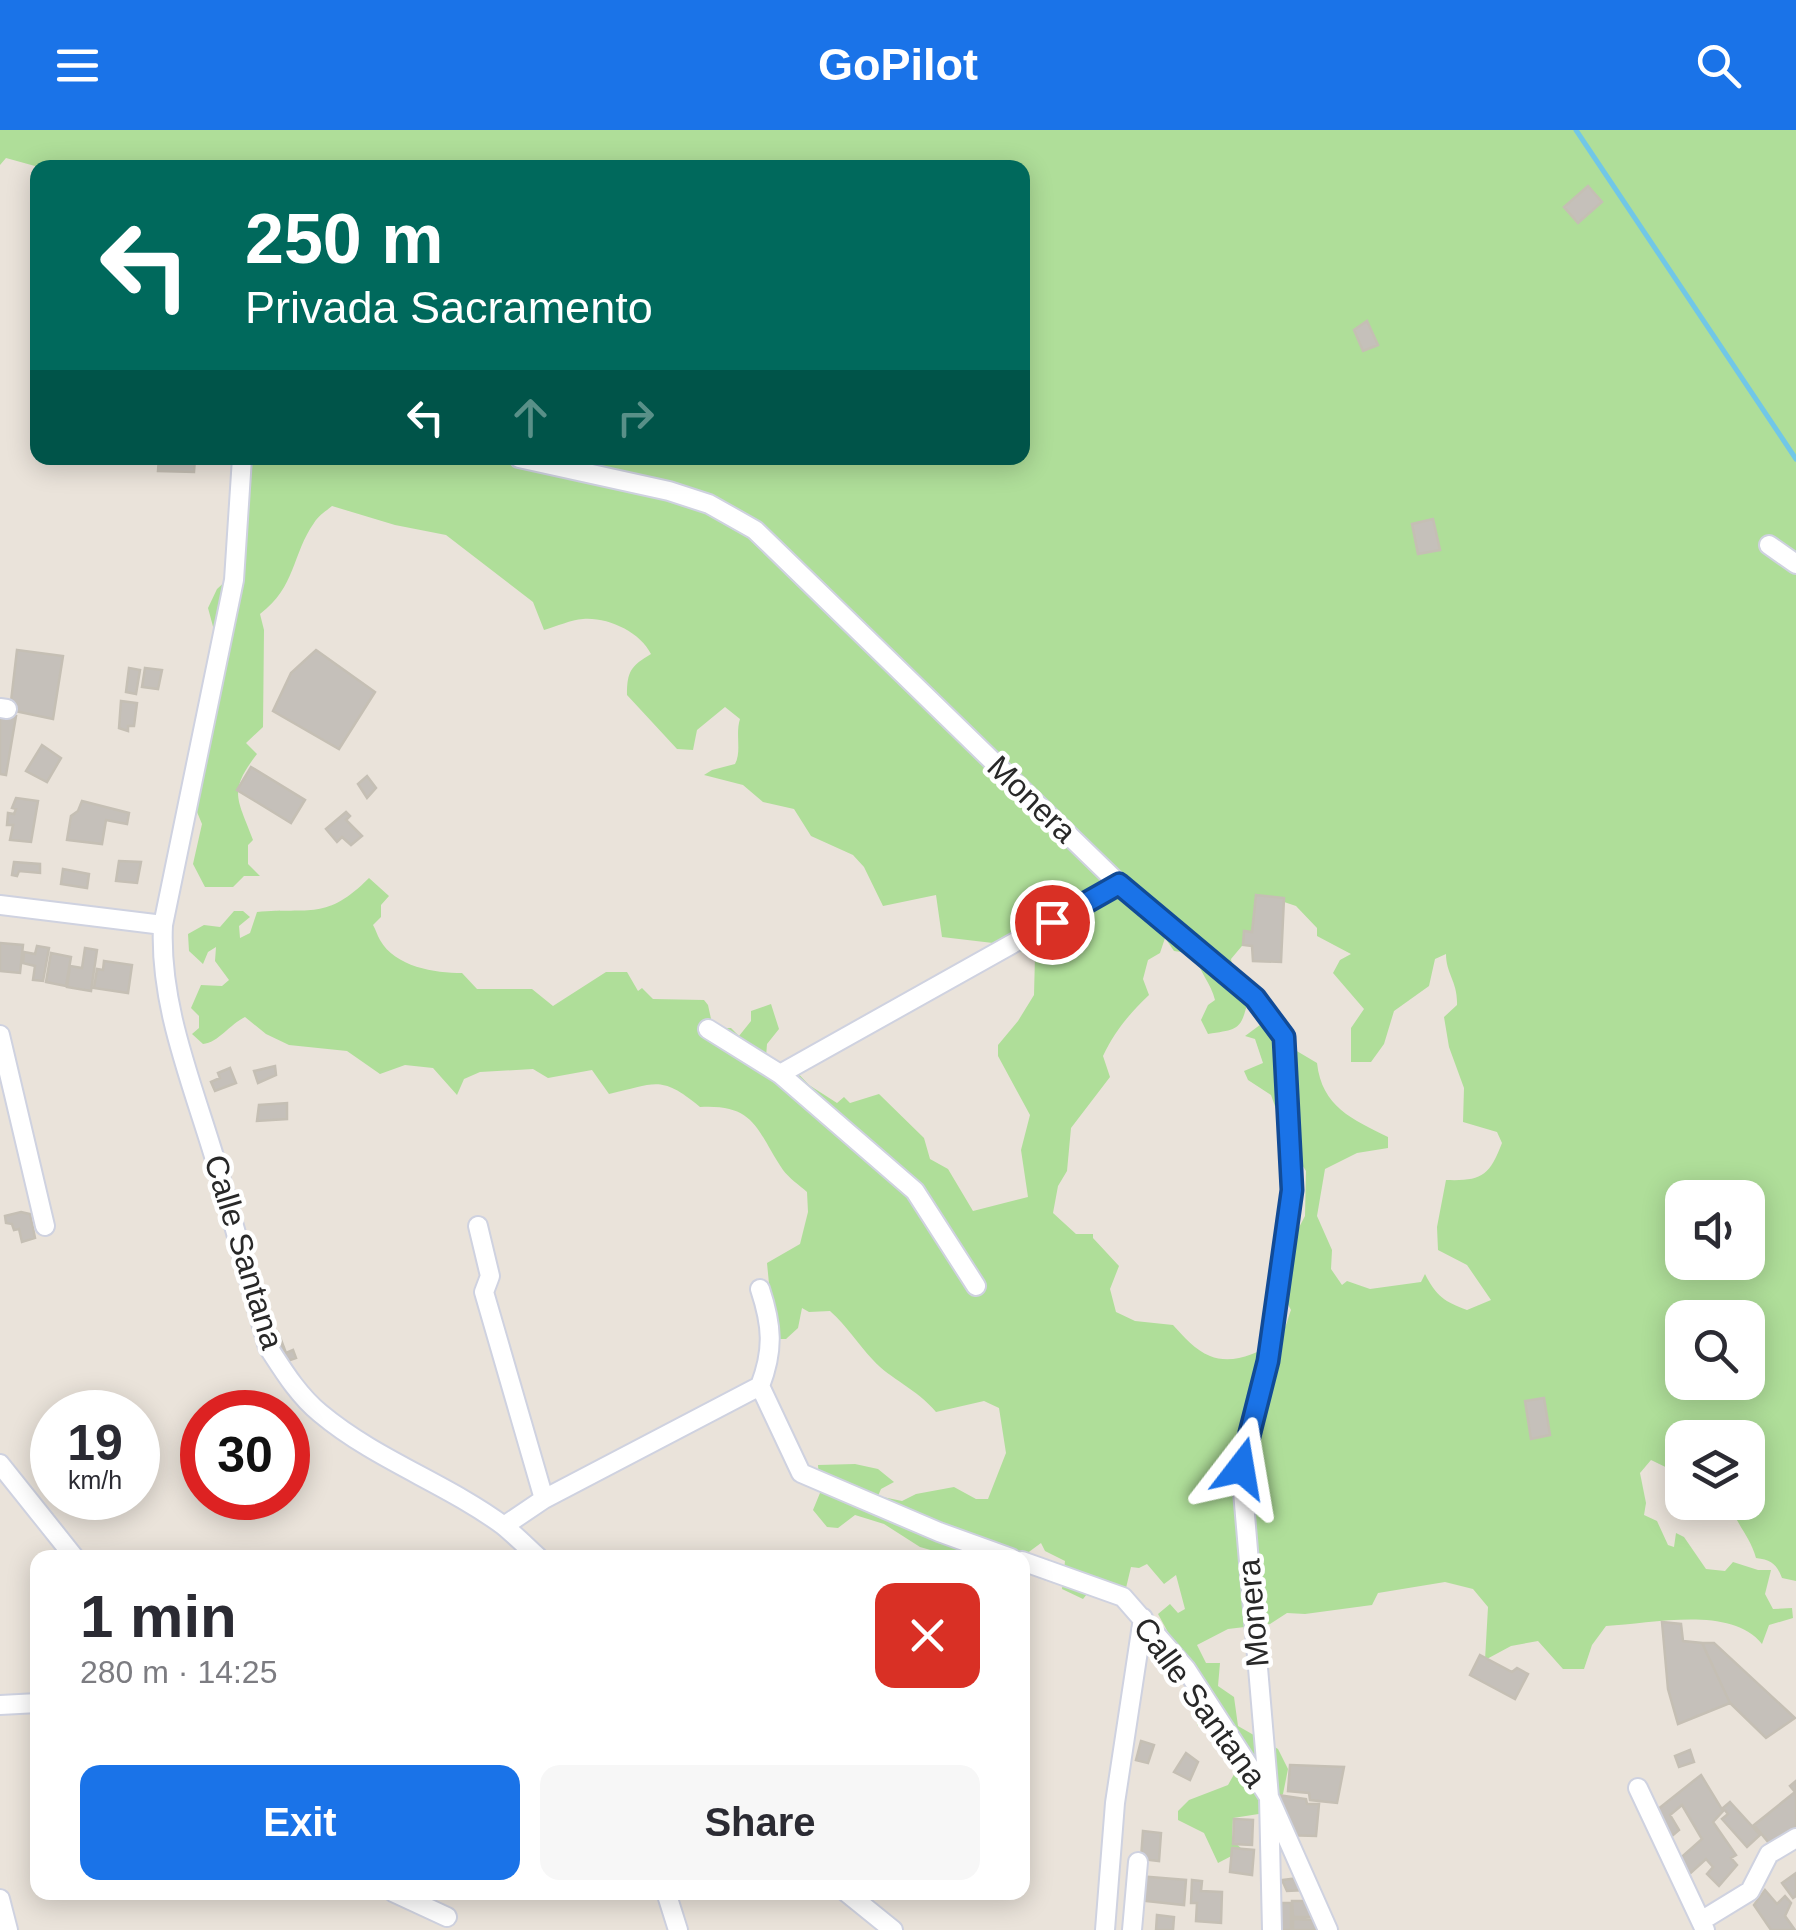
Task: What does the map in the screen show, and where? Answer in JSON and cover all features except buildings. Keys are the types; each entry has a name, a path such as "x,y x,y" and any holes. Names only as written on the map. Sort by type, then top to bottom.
{"street":[{"name":"Calle Santana","path":"242,465 234,580 164,924 162,952 166,979 187,1072 268,1347 290,1382 318,1412 368,1449 443,1488 504,1526 530,1550"},
{"name":"Monera","path":"551,465 710,504 754,530 1119,884 1255,998 1284,1037 1292,1190 1268,1361 1241,1468 1268,1797 1272,1930"},
{"path":"1769,544 1796,564"},
{"path":"780,1074 1119,884"},
{"path":"0,906 164,924"},
{"path":"708,1029 780,1074 915,1191 976,1286"},
{"path":"0,1035 45,1226"},
{"path":"478,1226 490,1276 484,1292 544,1499"},
{"path":"504,1526 544,1499 760,1386 771,1359 772,1324 760,1289"},
{"path":"760,1386 801,1473 990,1550"},
{"path":"0,1464 69,1550"},
{"name":"Calle Santana","path":"1030,1565 1123,1597 1186,1669 1268,1797"},
{"path":"1104,1930 1115,1803 1143,1618"},
{"path":"0,1705 30,1708"},
{"path":"1638,1788 1703,1925 1750,1890 1768,1854 1796,1838"},
{"path":"1268,1797 1328,1930"},
{"path":"1132,1930 1138,1862"},
{"path":"0,1899 8,1930"},
{"path":"410,1900 447,1917"},
{"path":"669,1900 678,1930"},
{"path":"856,1900 893,1930"}],"green space":[{"path":"0,130 1796,130 1796,1581 1782,1578 1772,1563 1756,1558 1737,1520 1765,1520 1765,1420 1665,1420 1665,1467 1651,1460 1640,1473 1646,1503 1644,1515 1657,1521 1668,1545 1674,1547 1676,1533 1684,1537 1706,1569 1725,1571 1733,1562 1771,1570 1765,1594 1773,1609 1792,1608 1793,1618 1769,1625 1762,1644 1731,1624 1711,1621 1606,1626 1592,1645 1584,1669 1563,1669 1538,1641 1511,1646 1485,1660 1488,1607 1473,1589 1445,1582 1378,1593 1372,1605 1287,1613 1270,1624 1228,1629 1197,1645 1206,1663 1220,1663 1218,1686 1234,1697 1238,1726 1278,1749 1288,1769 1283,1794 1265,1813 1233,1818 1232,1840 1243,1850 1218,1863 1204,1833 1178,1820 1178,1811 1189,1800 1228,1785 1241,1762 1214,1726 1209,1732 1197,1725 1204,1709 1195,1678 1173,1667 1169,1634 1158,1614 1170,1604 1178,1613 1185,1609 1176,1575 1164,1584 1147,1564 1131,1567 1126,1588 1115,1587 1107,1595 1087,1594 1083,1599 1062,1589 1065,1561 1045,1551 1041,1543 1030,1551 930,1550 884,1524 855,1515 838,1528 827,1527 813,1510 820,1493 818,1465 855,1464 878,1469 894,1482 881,1489 878,1496 902,1501 916,1494 954,1487 976,1499 988,1499 1006,1453 999,1408 984,1401 936,1412 880,1367 830,1311 809,1312 802,1308 798,1328 786,1339 779,1339 773,1325 767,1263 800,1244 808,1212 807,1192 785,1173 760,1132 744,1115 719,1107 700,1107 676,1090 657,1084 609,1094 592,1070 548,1078 533,1069 480,1072 464,1079 457,1095 433,1068 405,1065 380,1074 347,1051 289,1045 266,1034 245,1017 208,1043 203,1044 192,1034 199,1028 199,1016 191,1008 201,985 222,986 229,980 215,961 216,947 208,952 203,964 189,951 188,934 204,925 220,927 234,911 243,911 250,917 239,926 240,938 250,933 257,912 329,906 369,878 389,896 381,905 381,917 373,925 387,949 416,967 462,973 477,989 532,989 553,1006 606,972 627,972 638,991 642,988 653,999 704,1000 713,1028 731,1028 739,1036 751,1021 751,1011 771,1004 779,1029 767,1044 766,1057 778,1065 790,1065 809,1085 837,1103 844,1097 850,1103 879,1094 924,1138 930,1159 948,1169 973,1211 1028,1197 1021,1150 1030,1115 998,1056 998,1045 1034,995 1035,956 993,943 942,937 936,895 883,906 864,867 853,855 811,836 794,809 763,802 743,785 704,775 735,764 740,719 725,707 697,730 693,750 677,749 627,695 632,670 651,654 639,639 622,628 593,619 544,630 533,602 446,535 332,506 318,518 281,593 260,614 264,630 263,727 246,743 257,754 242,777 238,795 253,840 248,845 248,864 260,876 244,876 233,887 205,887 193,864 202,824 192,800 218,645 208,608 217,589 228,579 249,465 1030,465 1030,160 30,160 30,165 6,158 0,165","holes":["1266,896 1296,906 1317,928 1317,936 1351,954 1340,960 1333,973 1364,1009 1351,1028 1351,1062 1371,1062 1384,1044 1394,1011 1429,986 1435,959 1446,954 1457,1005 1444,1017 1449,1047 1464,1088 1463,1122 1497,1132 1502,1143 1482,1175 1446,1180 1437,1227 1438,1250 1467,1265 1491,1300 1467,1310 1459,1307 1437,1293 1425,1274 1421,1282 1370,1289 1347,1281 1342,1285 1331,1269 1332,1250 1317,1216 1325,1169 1357,1153 1388,1148 1388,1137 1341,1110 1325,1091 1317,1063 1290,1047 1264,1022 1245,1036 1255,1039 1263,1063 1244,1071 1248,1080 1271,1095 1282,1126 1302,1151 1301,1163 1306,1171 1305,1216 1276,1280 1269,1286 1282,1293 1291,1310 1284,1330 1259,1351 1219,1359 1199,1350 1173,1325 1135,1321 1116,1312 1110,1289 1119,1266 1093,1234 1076,1234 1053,1213 1058,1186 1067,1171 1071,1128 1110,1077 1103,1056 1129,1016 1149,995 1143,979 1148,960 1160,953 1165,938 1174,951 1195,954 1211,988 1215,1000 1201,1020 1208,1034 1237,1027 1243,1018 1248,1000 1231,959 1257,928"]}],"waterway":[{"path":"1576,130 1796,459"}],"route":[{"path":"1052,922 1119,884 1255,998 1284,1037 1292,1190 1268,1361 1241,1468"}]}
